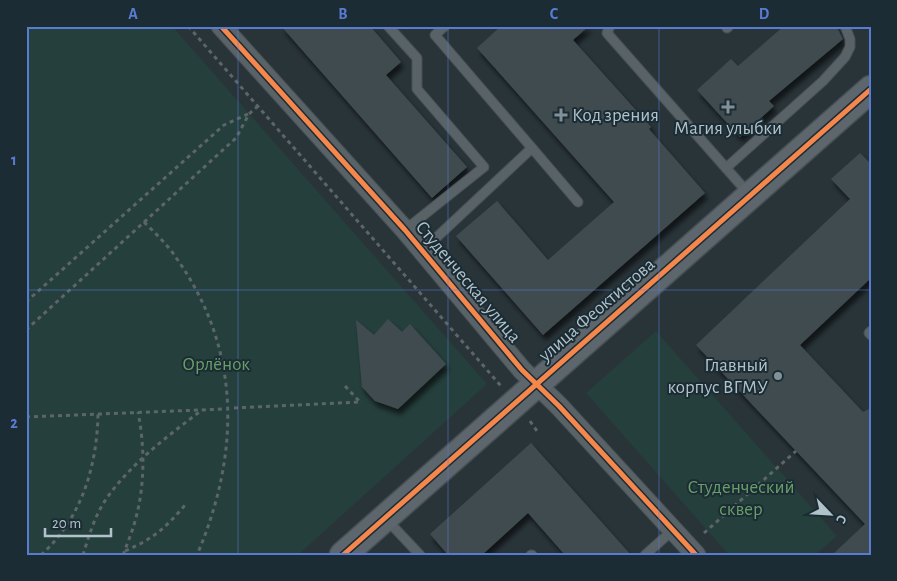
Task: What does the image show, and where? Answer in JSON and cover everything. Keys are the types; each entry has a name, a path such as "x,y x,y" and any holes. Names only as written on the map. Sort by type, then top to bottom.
{"street":[{"name":"Студенческая улица","path":"221,26 405,230 522,370 692,550"},
{"name":"улица Феоктистова","path":"343,555 871,89"}],"lane":[{"path":"388,26 416,58 417,89 484,167 439,205 405,230"},
{"path":"445,26 435,35 578,202"},
{"path":"610,26 608,33 750,195"},
{"path":"726,168 823,81 845,57 850,47 850,39 845,26"},
{"path":"422,251 532,148"},
{"path":"871,331 868,333 871,335"},
{"path":"385,518 420,555"},
{"path":"645,555 673,530"}],"path":[{"path":"188,26 502,387"},
{"path":"26,302 224,125 249,114 258,106"},
{"path":"26,330 236,138 249,114"},
{"path":"144,222 177,258 196,290 213,326 226,378 229,430 225,459 220,488 197,555"},
{"path":"234,408 360,402 345,386"},
{"path":"83,555 92,526 108,496 130,470 204,409"},
{"path":"26,417 224,409"},
{"path":"124,553 135,521 142,485 143,459 138,412"},
{"path":"41,555 52,544 77,510 91,472 98,434 98,414"},
{"path":"692,550 796,450"},
{"path":"124,553 145,543 166,527 187,503"}],"green space":[{"name":"Орлёнок","path":"26,26 172,26 487,384 298,555 26,555"},
{"name":"Студенческий сквер","path":"656,331 837,536 815,555 729,555 586,393"}],"building":[{"path":"281,26 370,26 401,62 386,75 467,167 432,198"},
{"path":"501,26 589,26 573,40 651,127 649,129 705,193 543,335 456,236 497,201 548,260 614,202 477,48"},
{"path":"784,26 836,26 843,39 769,101 774,106 740,137 697,90 731,59 738,66"},
{"name":"Главный корпус ВГМУ","path":"860,153 871,164 871,278 800,345 863,412 871,408 871,555 832,555 865,524 696,345 850,199 831,179"},
{"path":"388,319 402,332 410,324 446,364 398,409 375,401 362,387 356,320 374,335"},
{"path":"531,443 631,555 565,555 528,513 482,555 448,555 430,534"}],"cycle path":[{"path":"221,26 405,230 522,370 559,406 696,555"},
{"path":"343,555 871,89"}],"place":[{"name":"Магия улыбки","path":"728,107"},
{"name":"Код зрения","path":"561,115"},
{"name":"Главный корпус ВГМУ","path":"778,376"}]}
